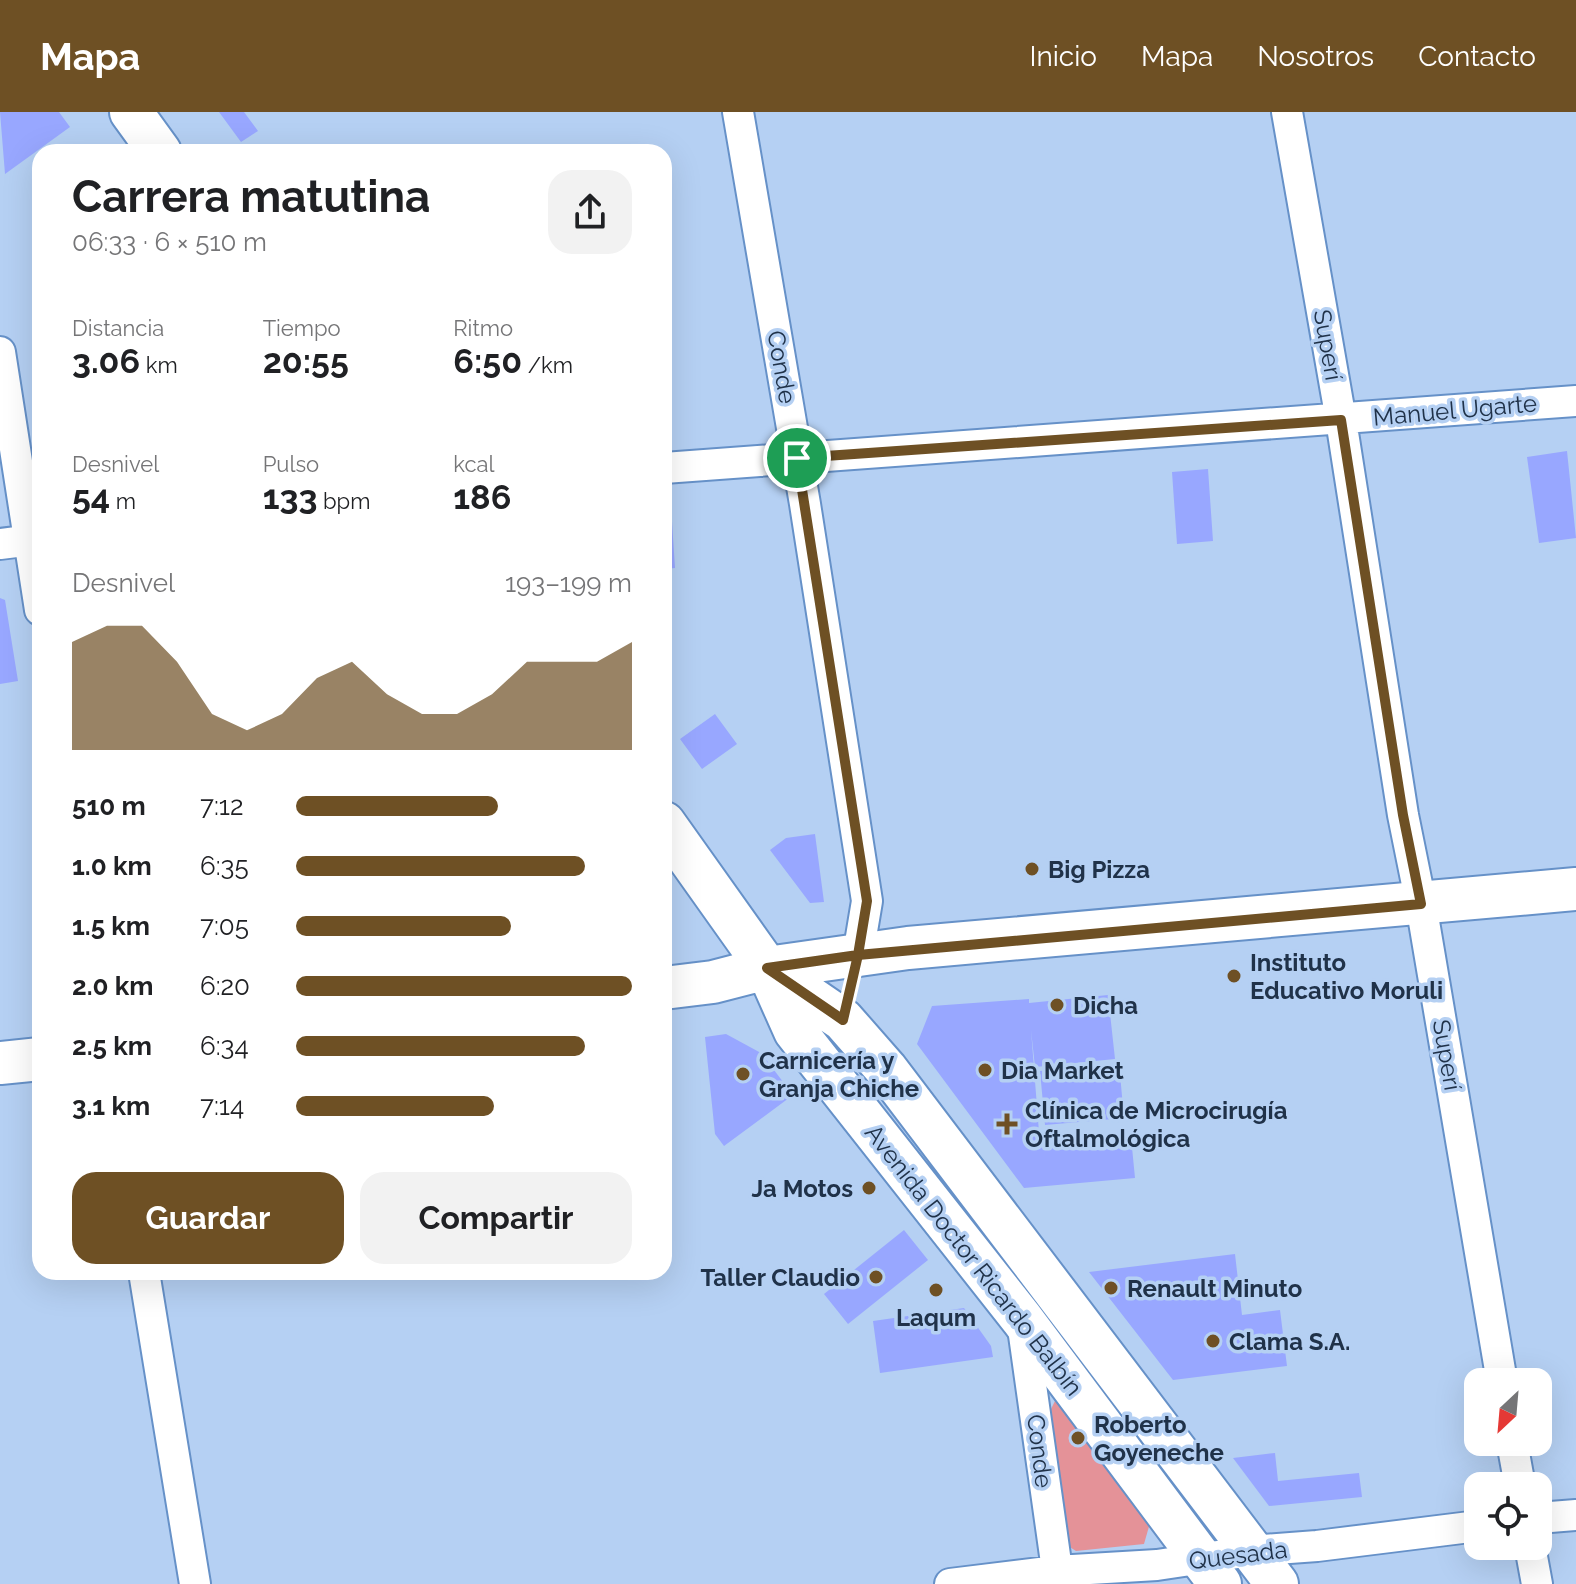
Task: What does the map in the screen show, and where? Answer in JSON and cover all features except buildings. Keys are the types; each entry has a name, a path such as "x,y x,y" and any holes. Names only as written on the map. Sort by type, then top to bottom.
{"main road":[{"path":"131,112 154,144"},
{"name":"Avenida Doctor Ricardo Balbín","path":"672,834 767,968 795,1031 1022,1319 1210,1571"},
{"path":"672,987 713,982 767,968 858,955 1576,889"},
{"path":"843,1020 858,955"},
{"name":"Avenida Doctor Ricardo Balbín","path":"767,968 843,1020 886,1069 1277,1584"},
{"path":"0,1063 32,1060"}],"street":[{"name":"Conde","path":"738,112 867,901 858,955"},
{"name":"Superí","path":"1287,112 1341,420 1403,815 1421,904 1500,1368"},
{"path":"0,352 23,541 32,578"},
{"name":"Manuel Ugarte","path":"672,467 1576,401"},
{"path":"145,1280 195,1584"},
{"name":"Conde","path":"1022,1319 1058,1578"},
{"path":"1552,1517 1576,1515"},
{"name":"Quesada","path":"950,1584 1058,1578 1157,1565 1210,1571 1251,1551 1464,1528"},
{"path":"1533,1560 1537,1584"}],"shaded area":[{"path":"1058,1395 1150,1523 1144,1544 1076,1551 1065,1544 1047,1417"}],"place":[{"name":"Big Pizza","path":"1032,869"},
{"name":"Instituto Educativo Moruli","path":"1234,976"},
{"name":"Dicha","path":"1057,1005"},
{"name":"Dia Market","path":"985,1070"},
{"name":"Carnicería y Granja Chiche","path":"743,1074"},
{"name":"Clínica de Microcirugía Oftalmológica","path":"1007,1124"},
{"name":"Ja Motos","path":"869,1188"},
{"name":"Taller Claudio","path":"876,1277"},
{"name":"Renault Minuto","path":"1111,1288"},
{"name":"Laqum","path":"936,1290"},
{"name":"Clama S.A.","path":"1213,1341"},
{"name":"Roberto Goyeneche","path":"1078,1438"}],"route":[{"path":"797,458 867,901 858,955 767,968 843,1020 858,955 908,948 1421,904 1403,815 1341,420 797,458"}]}
